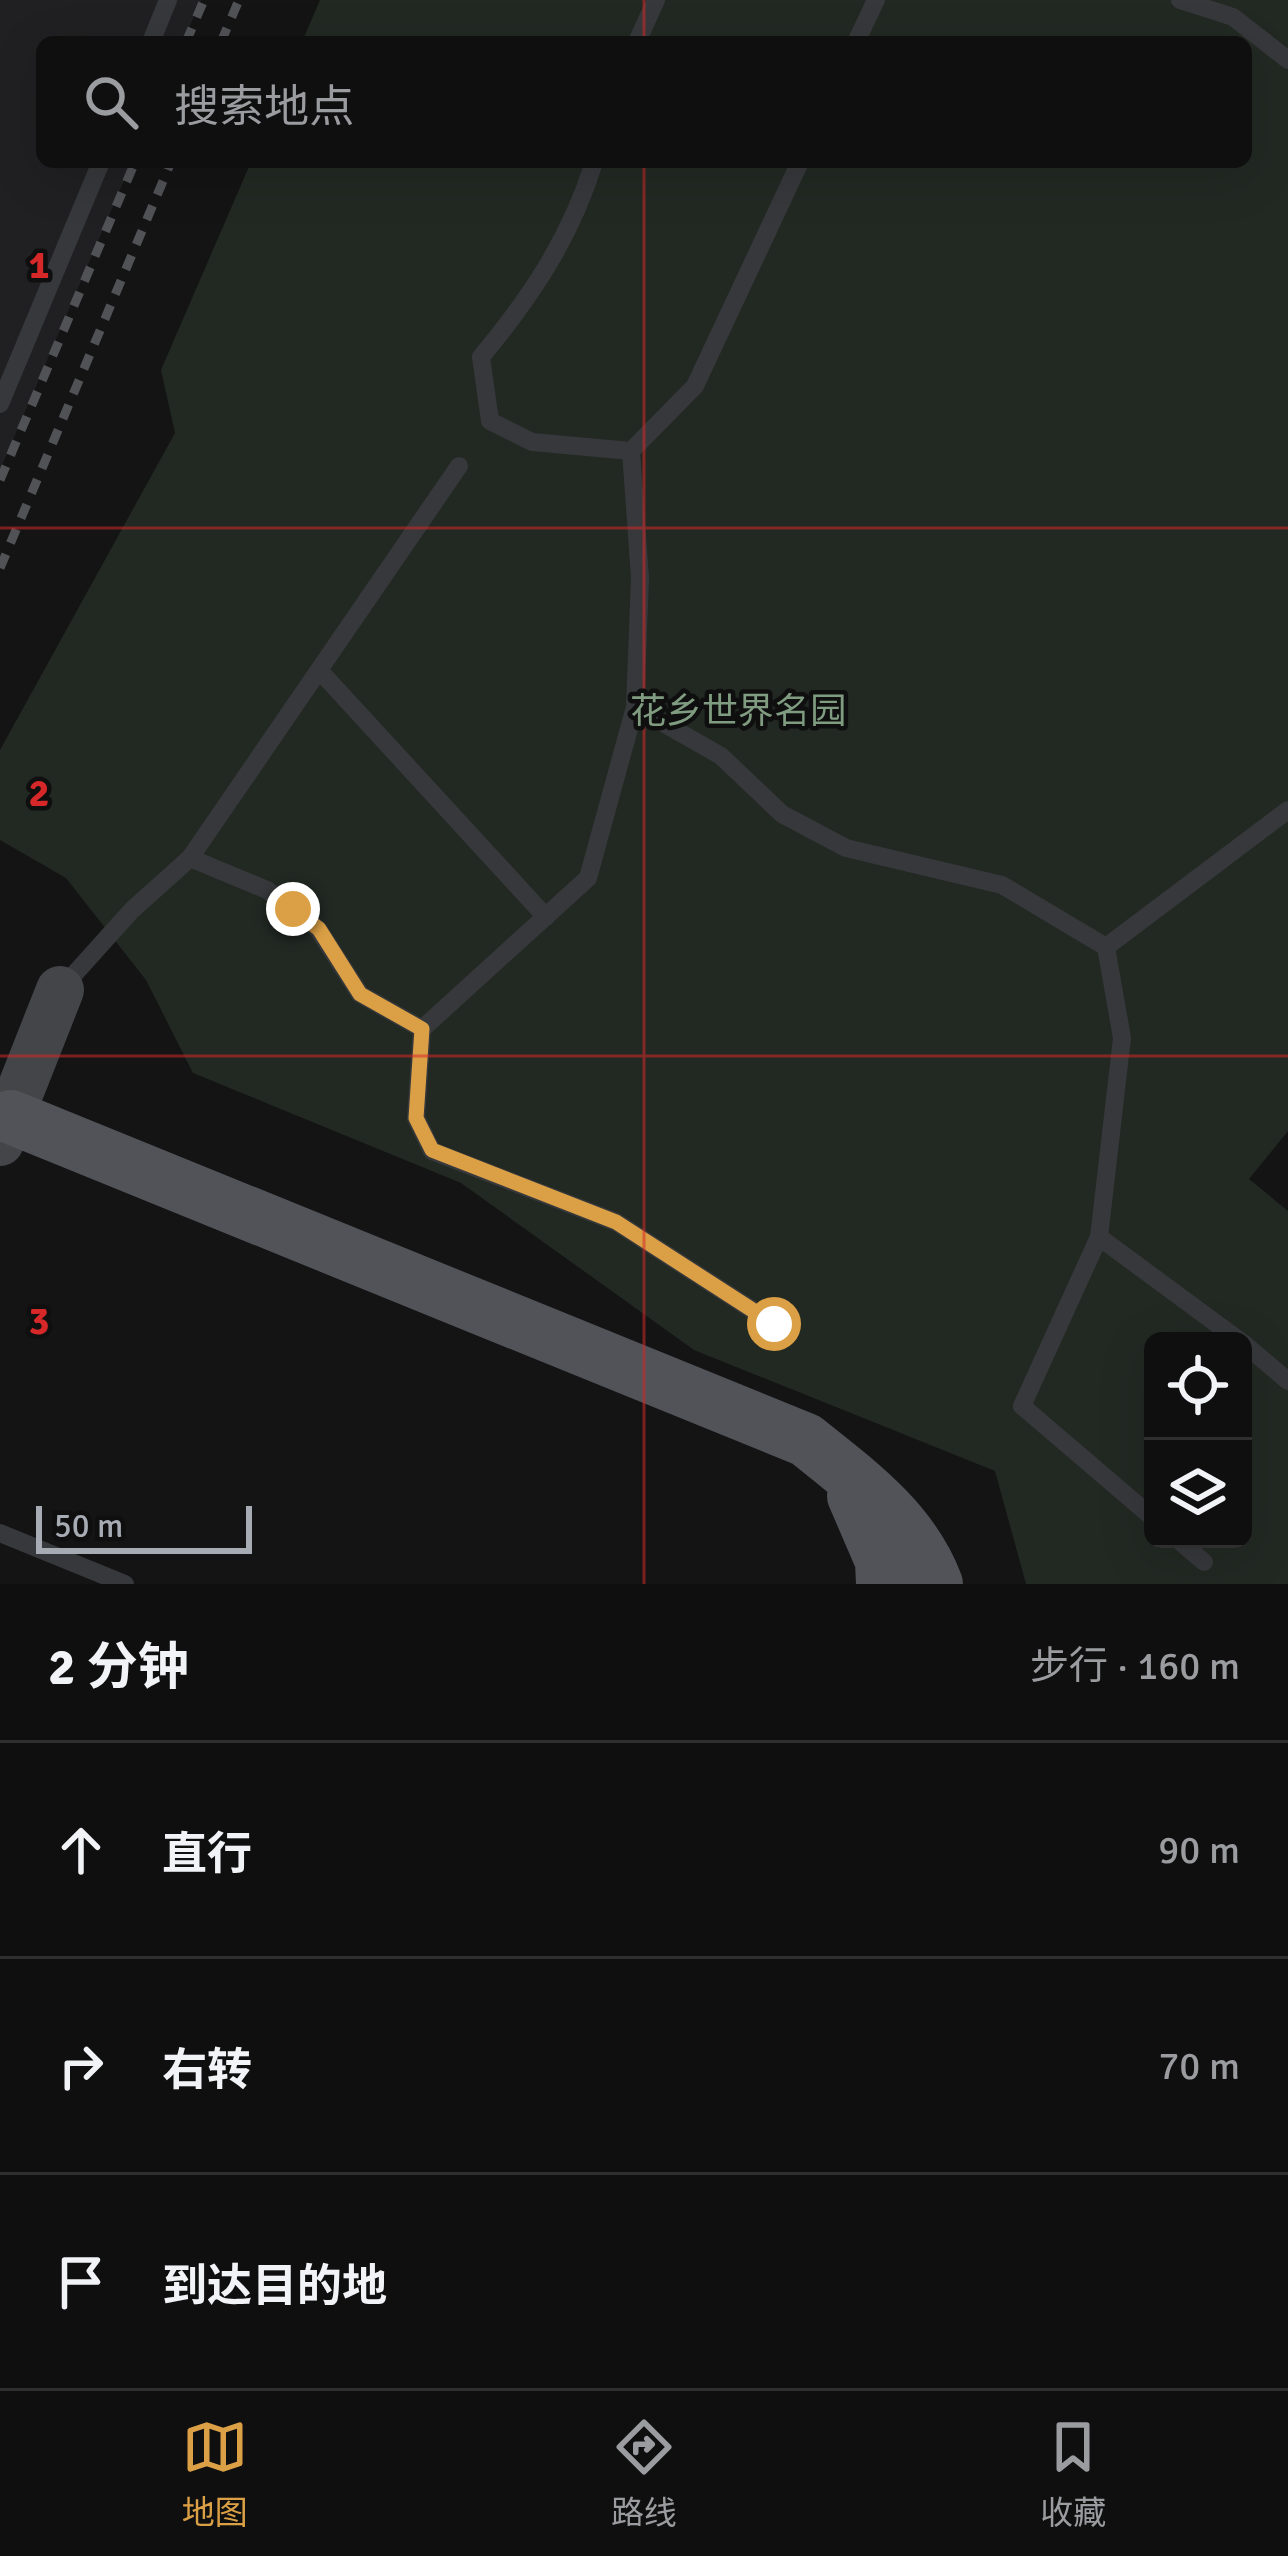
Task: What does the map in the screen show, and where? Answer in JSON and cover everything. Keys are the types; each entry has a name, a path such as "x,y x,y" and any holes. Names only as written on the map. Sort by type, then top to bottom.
{"main road":[{"path":"5,1129 806,1440 881,1500 928,1563 936,1584"},
{"path":"806,1440 858,1501 882,1561 884,1584"}],"street":[{"path":"5,1129 60,990"}],"lane":[{"path":"154,36 169,0"},
{"path":"640,36 656,0"},
{"path":"859,36 876,0"},
{"path":"1180,0 1233,16 1288,60"},
{"path":"0,404 98,168"},
{"path":"592,168 568,231 528,300 481,357 490,421 532,442 631,451"},
{"path":"774,1324 616,1222 432,1150 416,1118 422,1029 589,878 635,706 640,578 631,451 695,386 797,168"},
{"path":"60,990 132,910 190,858 459,466"},
{"path":"319,670 546,916"},
{"path":"635,706 721,756 782,814 846,848 1002,885 1106,947 1122,1038 1099,1237 1022,1406 1144,1510"},
{"path":"1106,947 1288,810"},
{"path":"190,858 267,890 319,929 360,994 422,1029"},
{"path":"1099,1237 1228,1332"},
{"path":"1252,1351 1288,1382"},
{"path":"0,1533 125,1584"},
{"path":"1188,1548 1204,1562"}],"shaded area":[{"path":"0,0 201,0 186,36 36,36 36,168 129,168 0,470"}],"green space":[{"name":"花乡世界名园","path":"320,0 1288,0 1288,1131 1249,1179 1288,1211 1288,1584 1026,1584 995,1471 694,1350 461,1183 193,1073 146,980 66,878 0,840 0,750 175,433 161,370 248,168 1252,168 1252,36 305,36"}],"railway":[{"path":"189,36 204,0"},
{"path":"224,36 239,0"},
{"path":"0,480 132,168"},
{"path":"0,568 168,168"}],"route":[{"path":"293,909 319,929 360,994 422,1029 416,1118 432,1150 616,1222 774,1324"}]}
